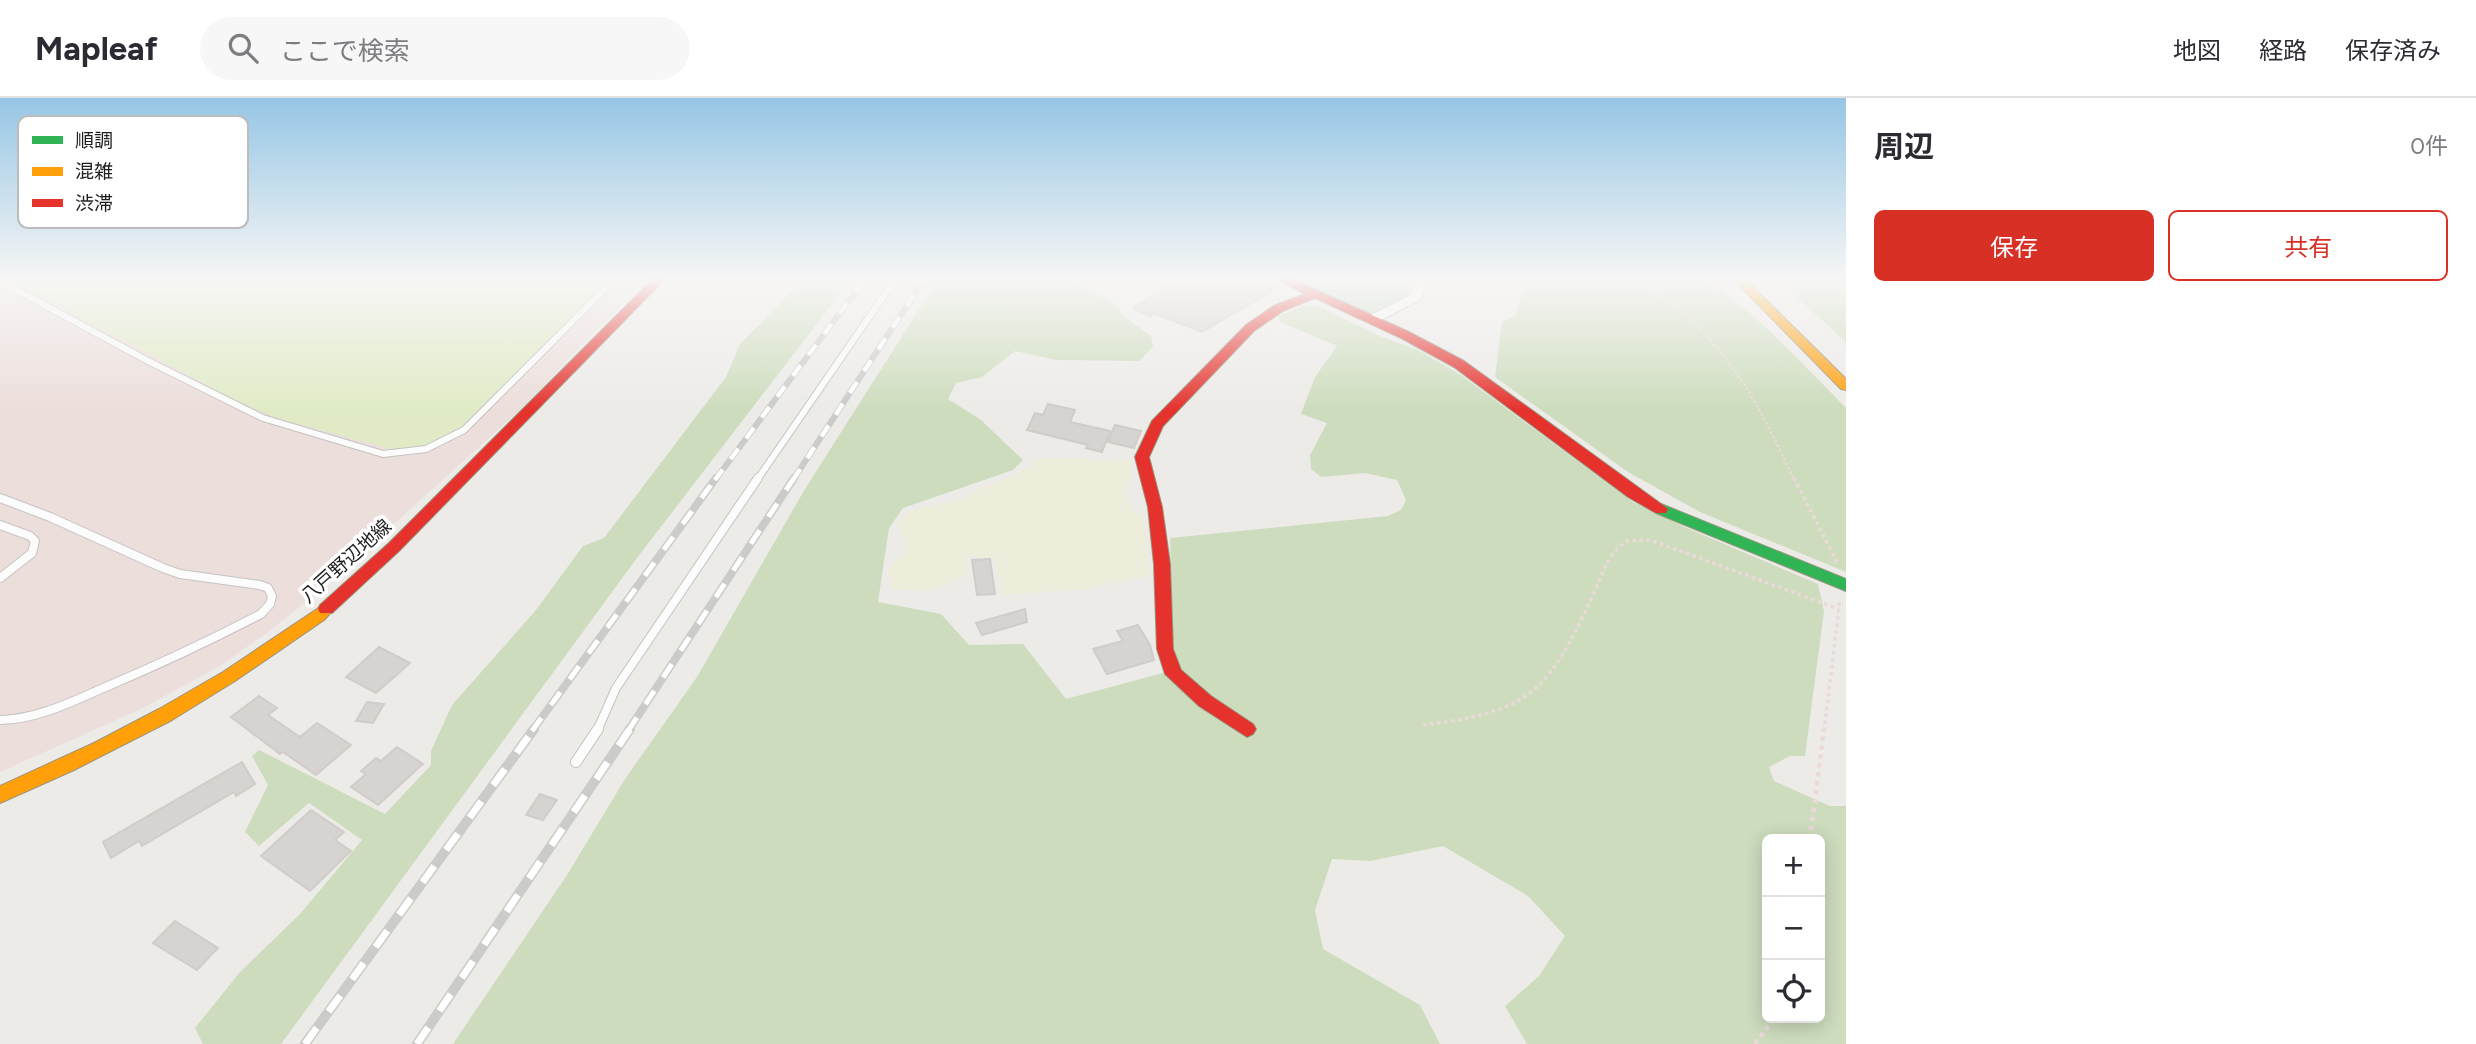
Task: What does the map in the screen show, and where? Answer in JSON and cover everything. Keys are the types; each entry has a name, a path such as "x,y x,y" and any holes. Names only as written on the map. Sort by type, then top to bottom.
{"main road":[{"name":"八戸野辺地線","path":"0,795 63,768 152,723 219,684 317,617 403,538 618,322"},
{"path":"1247,729 1205,701 1174,674 1165,649 1163,564 1155,507 1142,457 1157,424 1258,322"},
{"path":"1375,322 1459,364 1633,493 1670,514 1843,580"},
{"path":"1782,322 1846,386"},
{"path":"1801,322 1846,366"}],"lane":[{"path":"76,322 263,418 383,454 398,455 437,446 464,430 572,322"},
{"path":"576,762 601,725 616,688 667,610 866,322"},
{"path":"0,498 75,527 163,568 180,574 260,585 268,588 272,596 270,604 261,614 182,654 37,715 0,720"},
{"path":"0,525 30,536 35,541 32,554 0,578"}],"path":[{"path":"1692,322 1728,360 1772,435 1843,580 1811,834"},
{"path":"1423,725 1483,718 1515,704 1545,682 1568,650 1609,557 1626,541 1650,540 1839,609"},
{"path":"1755,1044 1770,1023"}],"shaded area":[{"path":"0,322 605,322 520,410 323,588 271,630 220,666 141,709 0,772"},
{"path":"1035,458 1132,460 1132,472 1125,488 1132,509 1144,516 1149,576 1085,589 1003,595 994,557 966,557 968,575 931,591 891,589 887,570 904,553 904,538 896,523 909,511 969,497 975,490 1030,468"}],"green space":[{"path":"89,322 567,322 458,430 429,444 400,451 282,420 243,404"},
{"path":"762,322 818,322 637,558 281,1044 203,1044 195,1028 240,972 300,914 362,840 309,803 259,846 245,832 268,785 252,756 259,750 385,814 431,765 431,751 452,705 536,610 583,546 604,538 726,377 740,344"},
{"path":"911,322 1132,322 1151,336 1153,346 1140,361 1056,360 1015,351 982,377 956,383 948,399 981,420 1023,460 1013,470 903,508 889,528 878,602 941,614 969,645 1023,644 1066,699 1174,670 1170,538 1388,516 1401,510 1406,500 1397,480 1365,473 1321,477 1311,469 1310,455 1327,423 1301,414 1315,377 1337,346 1281,322 1351,322 1420,351 1461,375 1633,502 1818,584 1824,611 1805,756 1790,756 1769,767 1774,781 1830,806 1846,806 1846,1044 1527,1044 1505,1006 1539,976 1565,936 1528,896 1443,846 1370,861 1332,859 1315,910 1323,949 1420,1005 1440,1044 453,1044 567,875 625,779 697,677 805,489"},
{"path":"1502,322 1760,322 1846,408 1846,572 1700,512 1628,472 1495,377"},
{"path":"1824,322 1846,322 1846,342"}],"building":[{"path":"1177,322 1219,322 1202,332"},
{"path":"1048,404 1075,410 1070,422 1110,431 1102,452 1086,448 1088,445 1027,430 1035,413 1043,415"},
{"path":"1115,425 1141,431 1134,448 1108,442"},
{"path":"990,559 995,594 977,595 972,560"},
{"path":"1025,609 1027,622 982,635 976,623"},
{"path":"1138,625 1150,645 1154,660 1107,674 1093,649 1123,641 1117,631"},
{"path":"379,647 410,663 376,693 346,677"},
{"path":"259,696 277,708 268,715 300,737 317,723 351,745 316,775 283,752 280,754 231,717"},
{"path":"367,702 384,704 373,723 356,721"},
{"path":"397,747 423,764 378,805 351,787 366,774 361,771 376,758 381,761"},
{"path":"242,762 255,784 236,796 234,792 142,846 139,841 111,858 103,842"},
{"path":"540,794 557,800 543,820 526,815"},
{"path":"311,810 344,832 335,840 351,851 310,891 261,856"},
{"path":"175,921 218,948 197,970 153,943"}],"railway":[{"path":"715,480 833,322"},
{"path":"793,480 896,322"},
{"path":"532,731 716,478"},
{"path":"628,731 794,478"},
{"path":"305,1044 534,729"},
{"path":"417,1044 630,729"}],"traffic: fast":[{"path":"1661,509 1846,585"}],"traffic: slow":[{"path":"1782,322 1846,386"},
{"path":"0,795 101,749 198,696 302,628 326,609"}],"traffic: jam":[{"path":"326,609 394,547 616,322"},
{"path":"1247,729 1205,701 1174,674 1165,649 1162,564 1155,507 1142,457 1157,424 1258,322"},
{"path":"1377,322 1459,364 1633,493 1661,509"}]}
